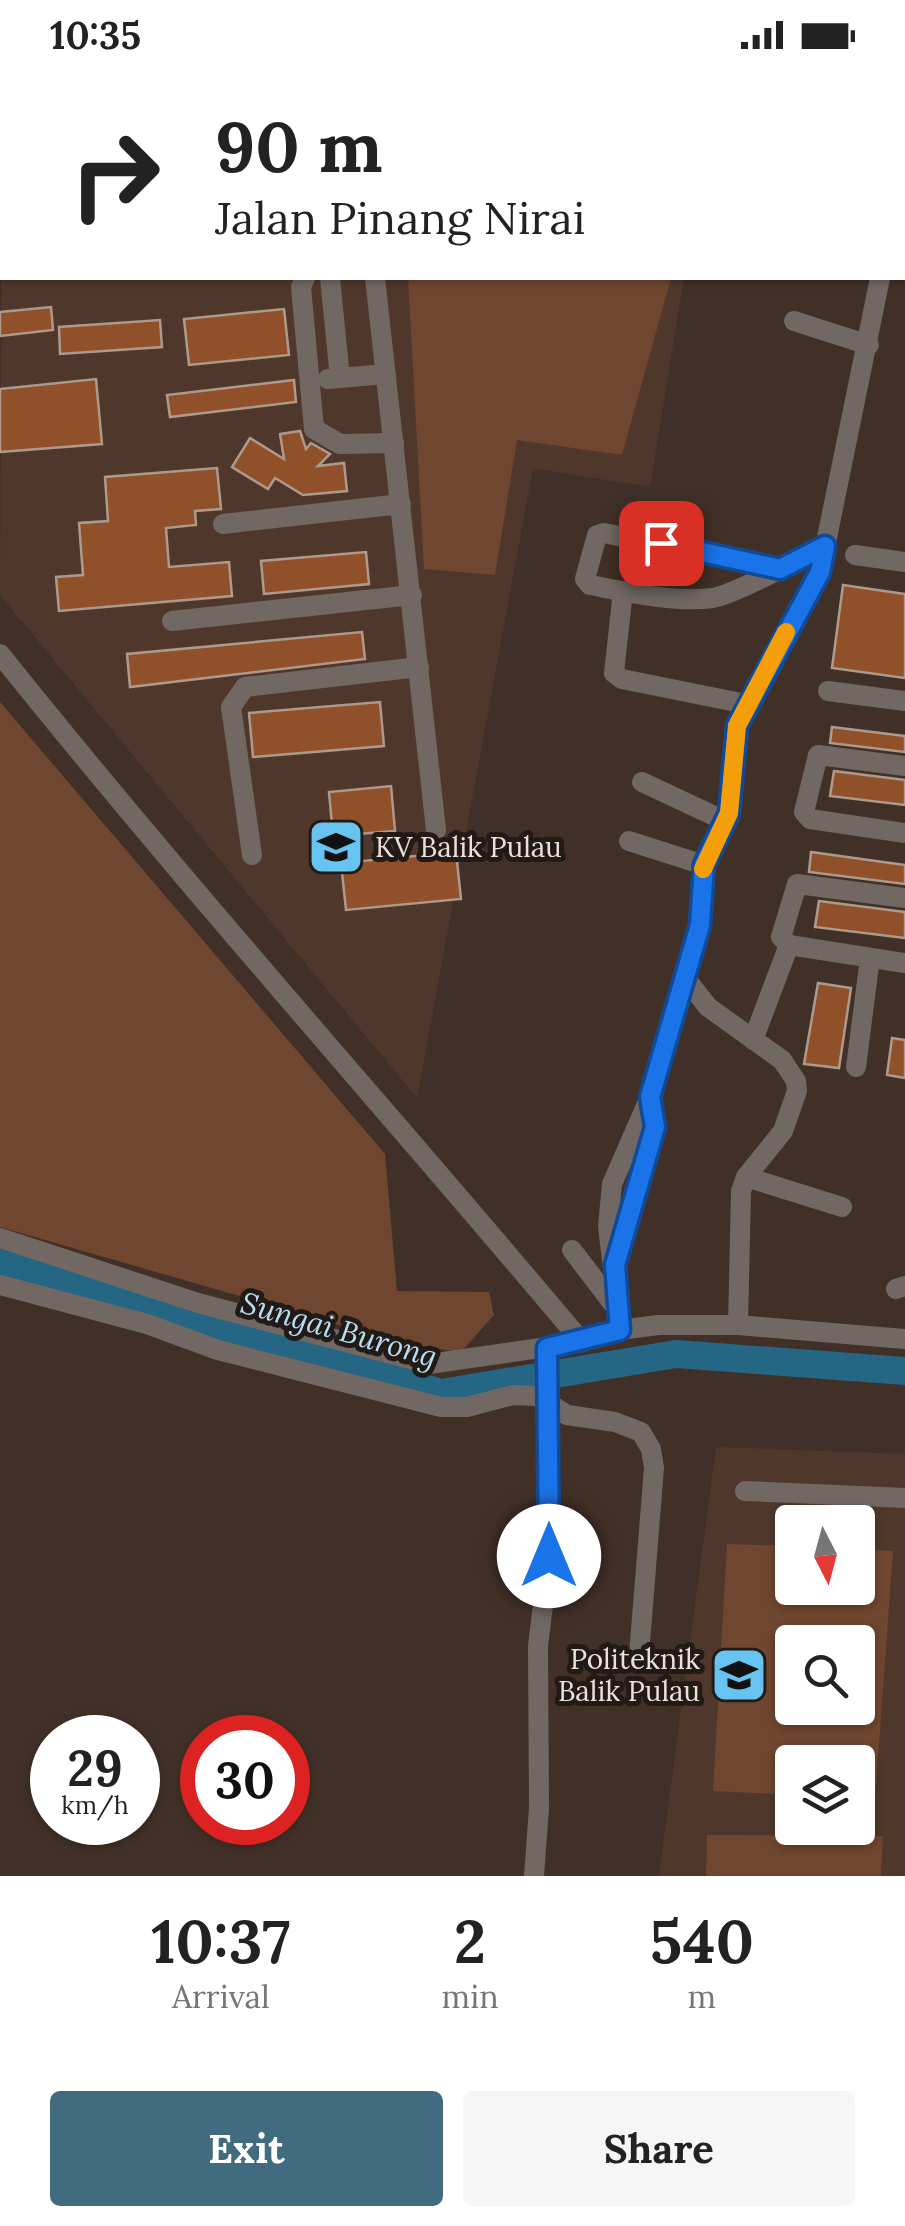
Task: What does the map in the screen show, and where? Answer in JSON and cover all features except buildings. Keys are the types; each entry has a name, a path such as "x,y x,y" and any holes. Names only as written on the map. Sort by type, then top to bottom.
{"street":[{"path":"304,280 301,287 317,433 340,444 394,443"},
{"path":"330,280 340,378"},
{"path":"374,280 436,830"},
{"path":"618,1319 608,1226 612,1184 650,1097 700,925 704,865 725,821 733,790 733,742 746,704 820,572 880,280"},
{"path":"794,320 869,345"},
{"path":"312,380 386,374"},
{"path":"223,524 402,504"},
{"path":"780,569 601,533 586,583 624,591 714,598 780,569 825,546"},
{"path":"855,555 905,562"},
{"path":"624,591 614,673 622,679 746,704"},
{"path":"172,622 412,596"},
{"path":"0,654 154,843 278,982 582,1342"},
{"path":"252,855 231,706 236,694 245,687 419,667"},
{"path":"828,691 905,701"},
{"path":"905,766 818,755 804,812 810,819 905,833"},
{"path":"642,782 725,821"},
{"path":"629,841 704,865"},
{"path":"905,898 797,884 781,936 790,945 905,963"},
{"path":"752,1040 790,945"},
{"path":"856,1068 870,958"},
{"path":"683,976 708,1007 782,1060 797,1091 774,1146 746,1177 738,1210 738,1325"},
{"path":"746,1177 842,1207"},
{"path":"0,1238 198,1303 412,1360 451,1364 506,1355 548,1354 582,1342 618,1319 905,1339"},
{"path":"572,1250 618,1319"},
{"path":"0,1285 147,1324 218,1350 441,1407 468,1406 513,1395 549,1400 567,1415 630,1426 640,1432 652,1449 639,1655"},
{"path":"534,1876 539,1808 538,1646 549,1556 548,1354"},
{"path":"744,1491 905,1498"}],"shaded area":[{"name":"KV Balik Pulau","path":"2,280 684,280 650,487 533,468 417,1098 0,595"},
{"path":"408,280 670,280 622,455 517,440 495,575 424,569"},
{"path":"0,702 385,1154 397,1291 489,1292 494,1315 461,1352 406,1344 0,1227"},
{"name":"Politeknik Balik Pulau","path":"716,1447 905,1454 905,1876 659,1876"},
{"path":"727,1544 775,1545 775,1605 875,1605 875,1550 893,1551 875,1800 875,1745 775,1745 775,1794 713,1791"},
{"path":"707,1835 775,1835 775,1845 875,1845 875,1836 883,1836 881,1876 706,1876"}],"waterway":[{"name":"Sungai Burong","path":"0,1263 441,1393 676,1354 905,1371"}],"slow traffic":[{"path":"703,869 729,813 737,726 786,632"}],"place":[{"name":"KV Balik Pulau","path":"336,847"},
{"name":"Politeknik Balik Pulau","path":"739,1675"}],"route":[{"path":"549,1556 547,1348 620,1330 615,1265 655,1127 650,1097 700,925 704,865 729,813 737,726 820,572 825,546 780,569 661,543"}]}
